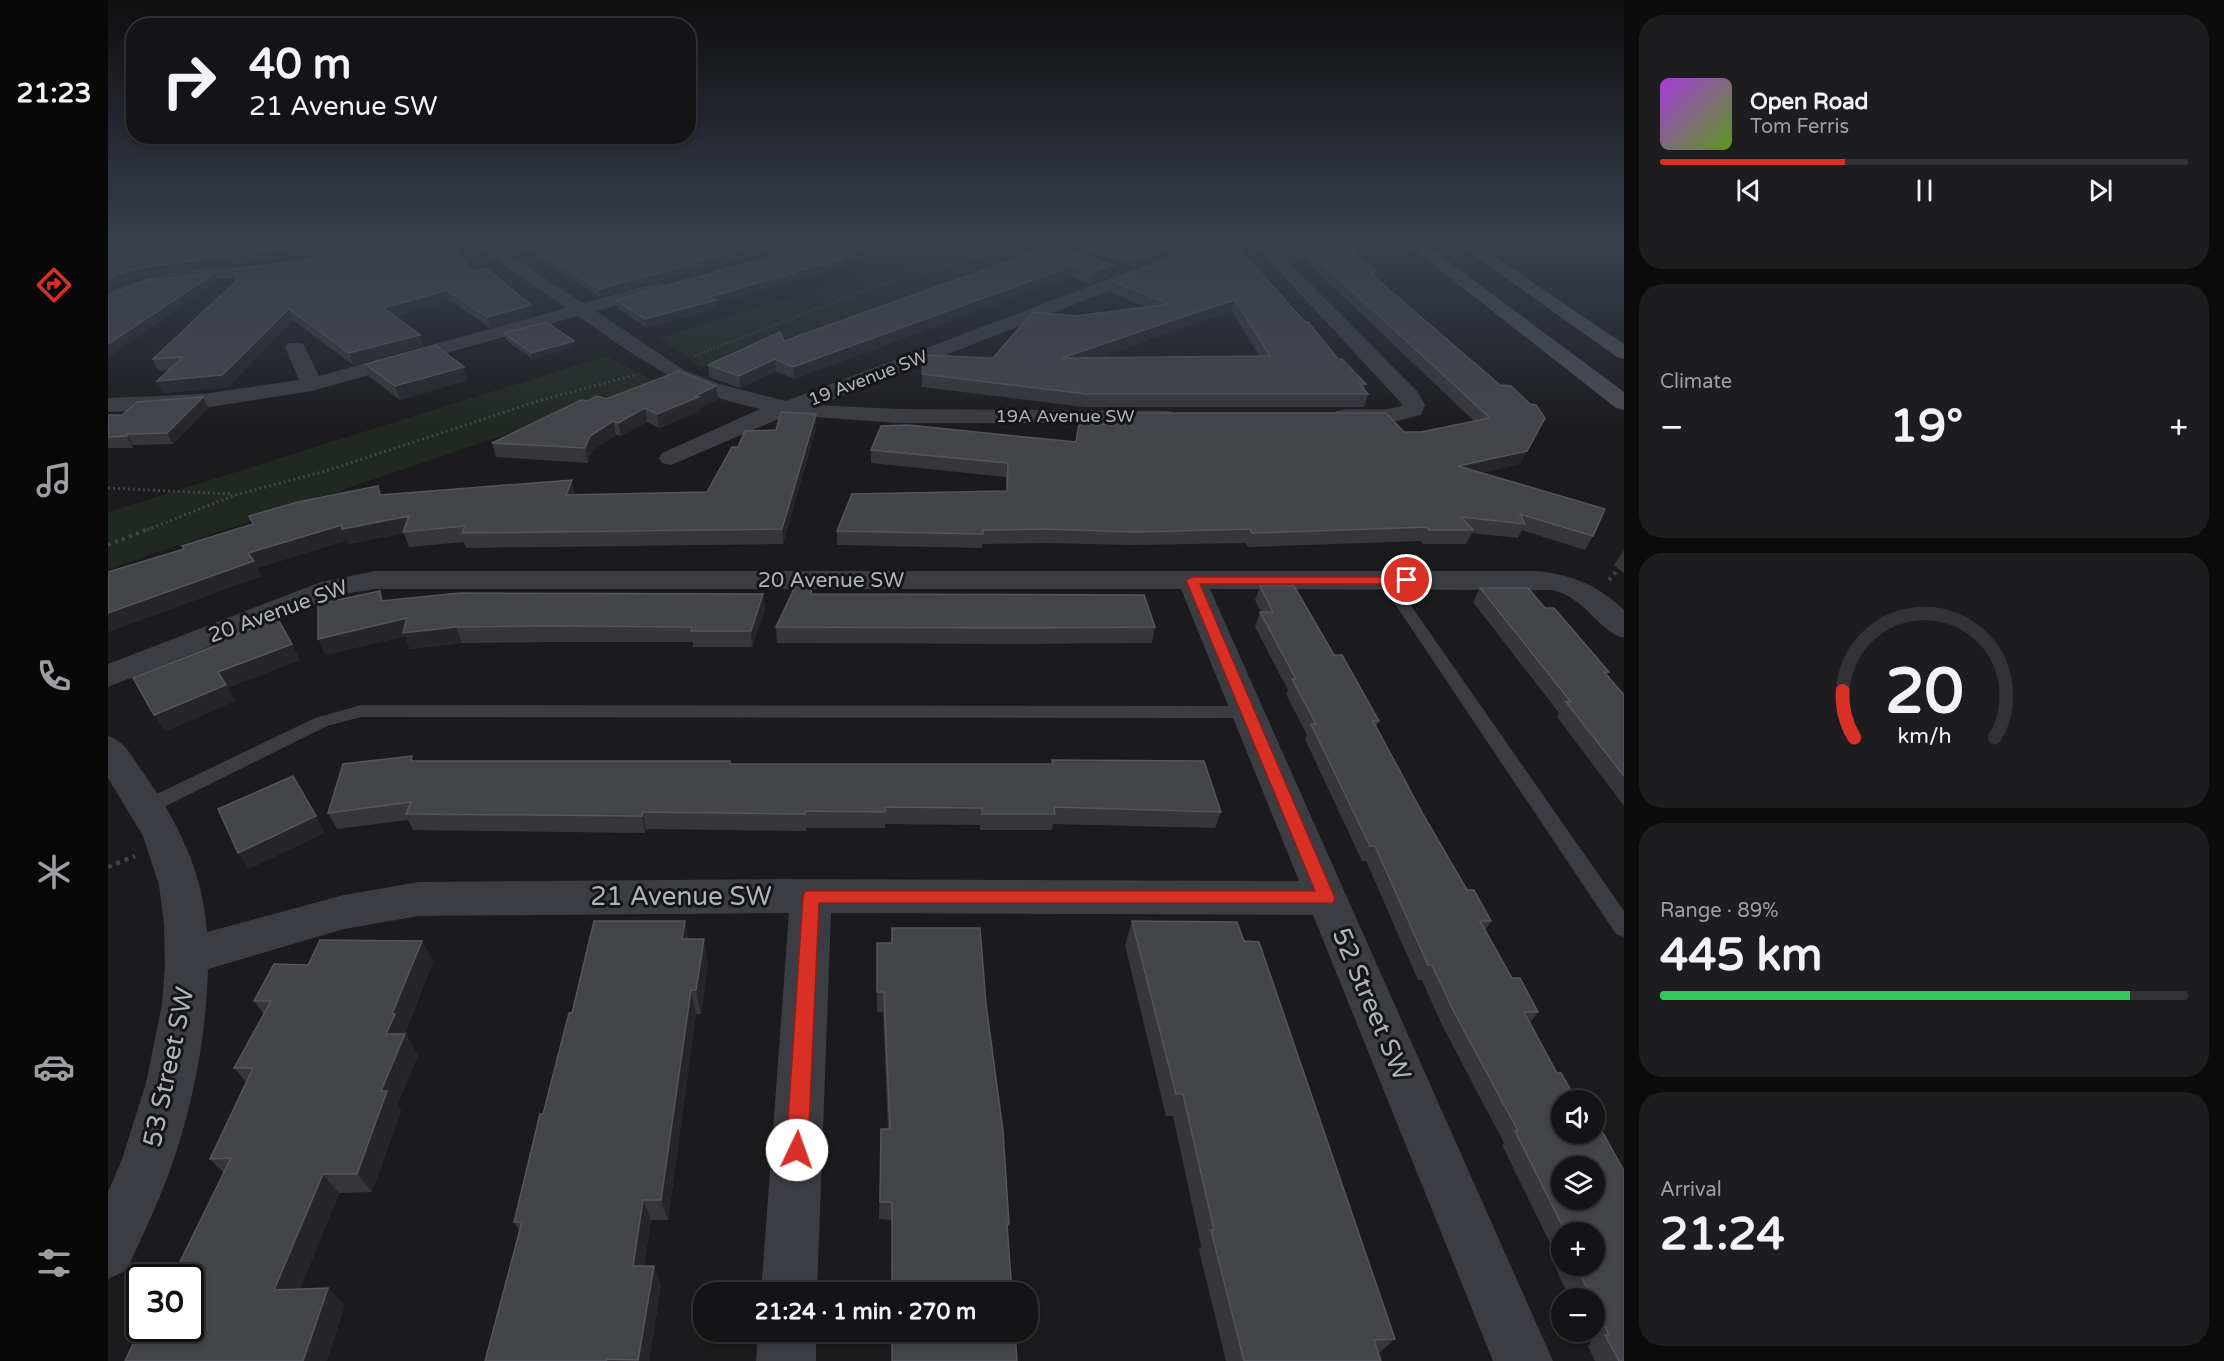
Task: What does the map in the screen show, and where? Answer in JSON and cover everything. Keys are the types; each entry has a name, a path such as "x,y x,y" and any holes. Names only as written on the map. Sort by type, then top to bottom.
{"main road":[{"path":"1498,308 1624,403"},
{"path":"1558,308 1624,353"}],"street":[{"path":"576,308 687,380 740,398 788,407"},
{"path":"108,405 203,401 312,385 589,308"},
{"name":"19 Avenue SW","path":"671,458 788,407 1051,308"},
{"path":"1085,308 1093,310"},
{"path":"1318,416 1389,416 1413,410 1414,405 1409,396 1323,308"},
{"path":"295,347 312,385"},
{"name":"19A Avenue SW","path":"788,407 890,416 1186,416"},
{"name":"20 Avenue SW","path":"108,676 331,588 375,580 1537,580 1570,584 1594,596 1624,628"},
{"name":"52 Street SW","path":"1192,580 1523,1361"},
{"name":"53 Street SW","path":"108,749 167,844 180,892 188,956 179,1035 167,1094 148,1161 108,1251"},
{"path":"790,1282 811,896"},
{"name":"21 Avenue SW","path":"188,956 344,912 419,899 811,896 1326,898"},
{"path":"786,1361 787,1342"}],"lane":[{"path":"1386,580 1624,928"},
{"path":"145,808 321,722 361,711 1248,712"}],"path":[{"path":"688,358 820,308"},
{"path":"108,545 235,495 326,471 538,401 641,373"},
{"path":"108,488 235,495"}],"shaded area":[{"path":"758,308 879,308 702,367 659,338"},
{"path":"606,356 659,383 108,569 108,512"}],"building":[{"path":"108,308 163,308 108,344"},
{"path":"208,308 386,308 420,335 349,353 289,309 222,375 157,381 183,357 153,359"},
{"path":"473,308 522,308 487,317"},
{"path":"627,308 688,308 645,319"},
{"path":"878,308 957,308 793,367 775,359 739,376 708,365 780,332 784,341"},
{"path":"1142,308 1211,308 1062,358 1270,356 1240,308 1292,308 1305,322 1308,322 1338,359 1342,359 1366,384 1360,384 1368,394 1086,394 922,374 924,355 993,358 1033,312 1076,316"},
{"path":"1370,308 1410,308 1500,385 1511,386 1530,404 1536,405 1545,418 1527,451 1458,466 1605,509 1593,536 1520,514 1525,524 1461,517 1473,530 1429,530 1427,527 1252,533 1250,529 1135,532 1047,529 983,530 983,534 837,531 852,494 1007,491 1008,463 871,450 881,426 908,425 1076,442 1079,424 1118,424 1119,413 1386,413 1404,432 1421,432 1490,418"},
{"path":"547,322 574,341 531,353 504,333"},
{"path":"435,345 464,367 395,386 365,364"},
{"path":"679,371 716,386 695,396 699,397 657,414 645,408 618,423 613,421 590,436 585,448 492,443 581,400 587,401 597,396 606,399"},
{"path":"203,397 167,433 108,437 108,415 122,415 137,402"},
{"path":"781,412 816,414 782,529 462,533 465,526 403,532 409,516 342,529 342,525 248,553 254,561 108,613 108,572 184,549 182,546 253,524 249,516 298,502 378,486 380,495 572,480 566,495 707,492 732,447 738,447 745,431 776,430"},
{"path":"800,576 811,576 811,594 1144,595 1155,627 776,627"},
{"path":"1260,586 1294,586 1334,655 1342,655 1379,721 1373,721 1424,816 1467,890 1474,890 1491,921 1480,921 1512,978 1520,978 1538,1012 1524,1012 1557,1073 1561,1073 1571,1090 1551,1090 1551,1144 1605,1144 1605,1136 1624,1171 1624,1361 1619,1361 1605,1335 1609,1335 1605,1327 1605,1288 1587,1288 1581,1276 1605,1276 1605,1222 1560,1222 1554,1210 1605,1210 1605,1156 1551,1156 1551,1203 1515,1131 1518,1131 1453,1010 1432,965 1428,965 1375,846 1370,846 1311,724 1316,724 1292,679 1296,679 1260,612 1273,612"},
{"path":"1480,588 1528,588 1545,608 1554,608 1609,672 1604,672 1624,695 1624,776 1566,702 1571,702"},
{"path":"380,591 381,601 460,593 763,594 751,631 691,631 692,627 544,626 456,627 403,633 407,618 318,639 318,604"},
{"path":"278,619 292,644 218,672 226,685 154,715 133,678 214,646 213,643"},
{"path":"412,756 411,761 730,761 730,764 1053,764 1052,760 1204,761 1221,812 1054,807 1055,814 982,814 982,808 885,807 885,812 805,811 805,814 643,812 642,816 406,814 411,802 328,813 343,764"},
{"path":"293,776 316,816 238,853 218,809"},
{"path":"594,921 685,921 682,939 704,939 696,990 691,990 661,1200 643,1200 633,1266 654,1266 638,1360 485,1361 522,1222 514,1222 540,1114 543,1114 569,1013 572,1013"},
{"path":"1132,921 1237,922 1244,941 1259,942 1395,1339 1374,1340 1381,1361 1244,1361 1211,1230 1214,1230 1183,1094 1176,1094"},
{"path":"892,928 980,928 986,1004 1003,1131 1011,1282 892,1282 892,1202 880,1202 881,1129 890,1129 884,992 877,992 877,943 892,943"},
{"path":"320,940 422,941 386,1034 405,1034 381,1091 387,1091 357,1174 323,1174 274,1290 328,1288 303,1361 125,1361 134,1342 204,1342 204,1264 179,1264 231,1158 210,1159 253,1068 234,1068 271,1001 254,1001 274,964 308,965"},
{"path":"892,1342 1016,1342 1017,1361 892,1361"}],"route":[{"path":"797,1150 811,896 1326,898 1192,580 1407,580"}]}
